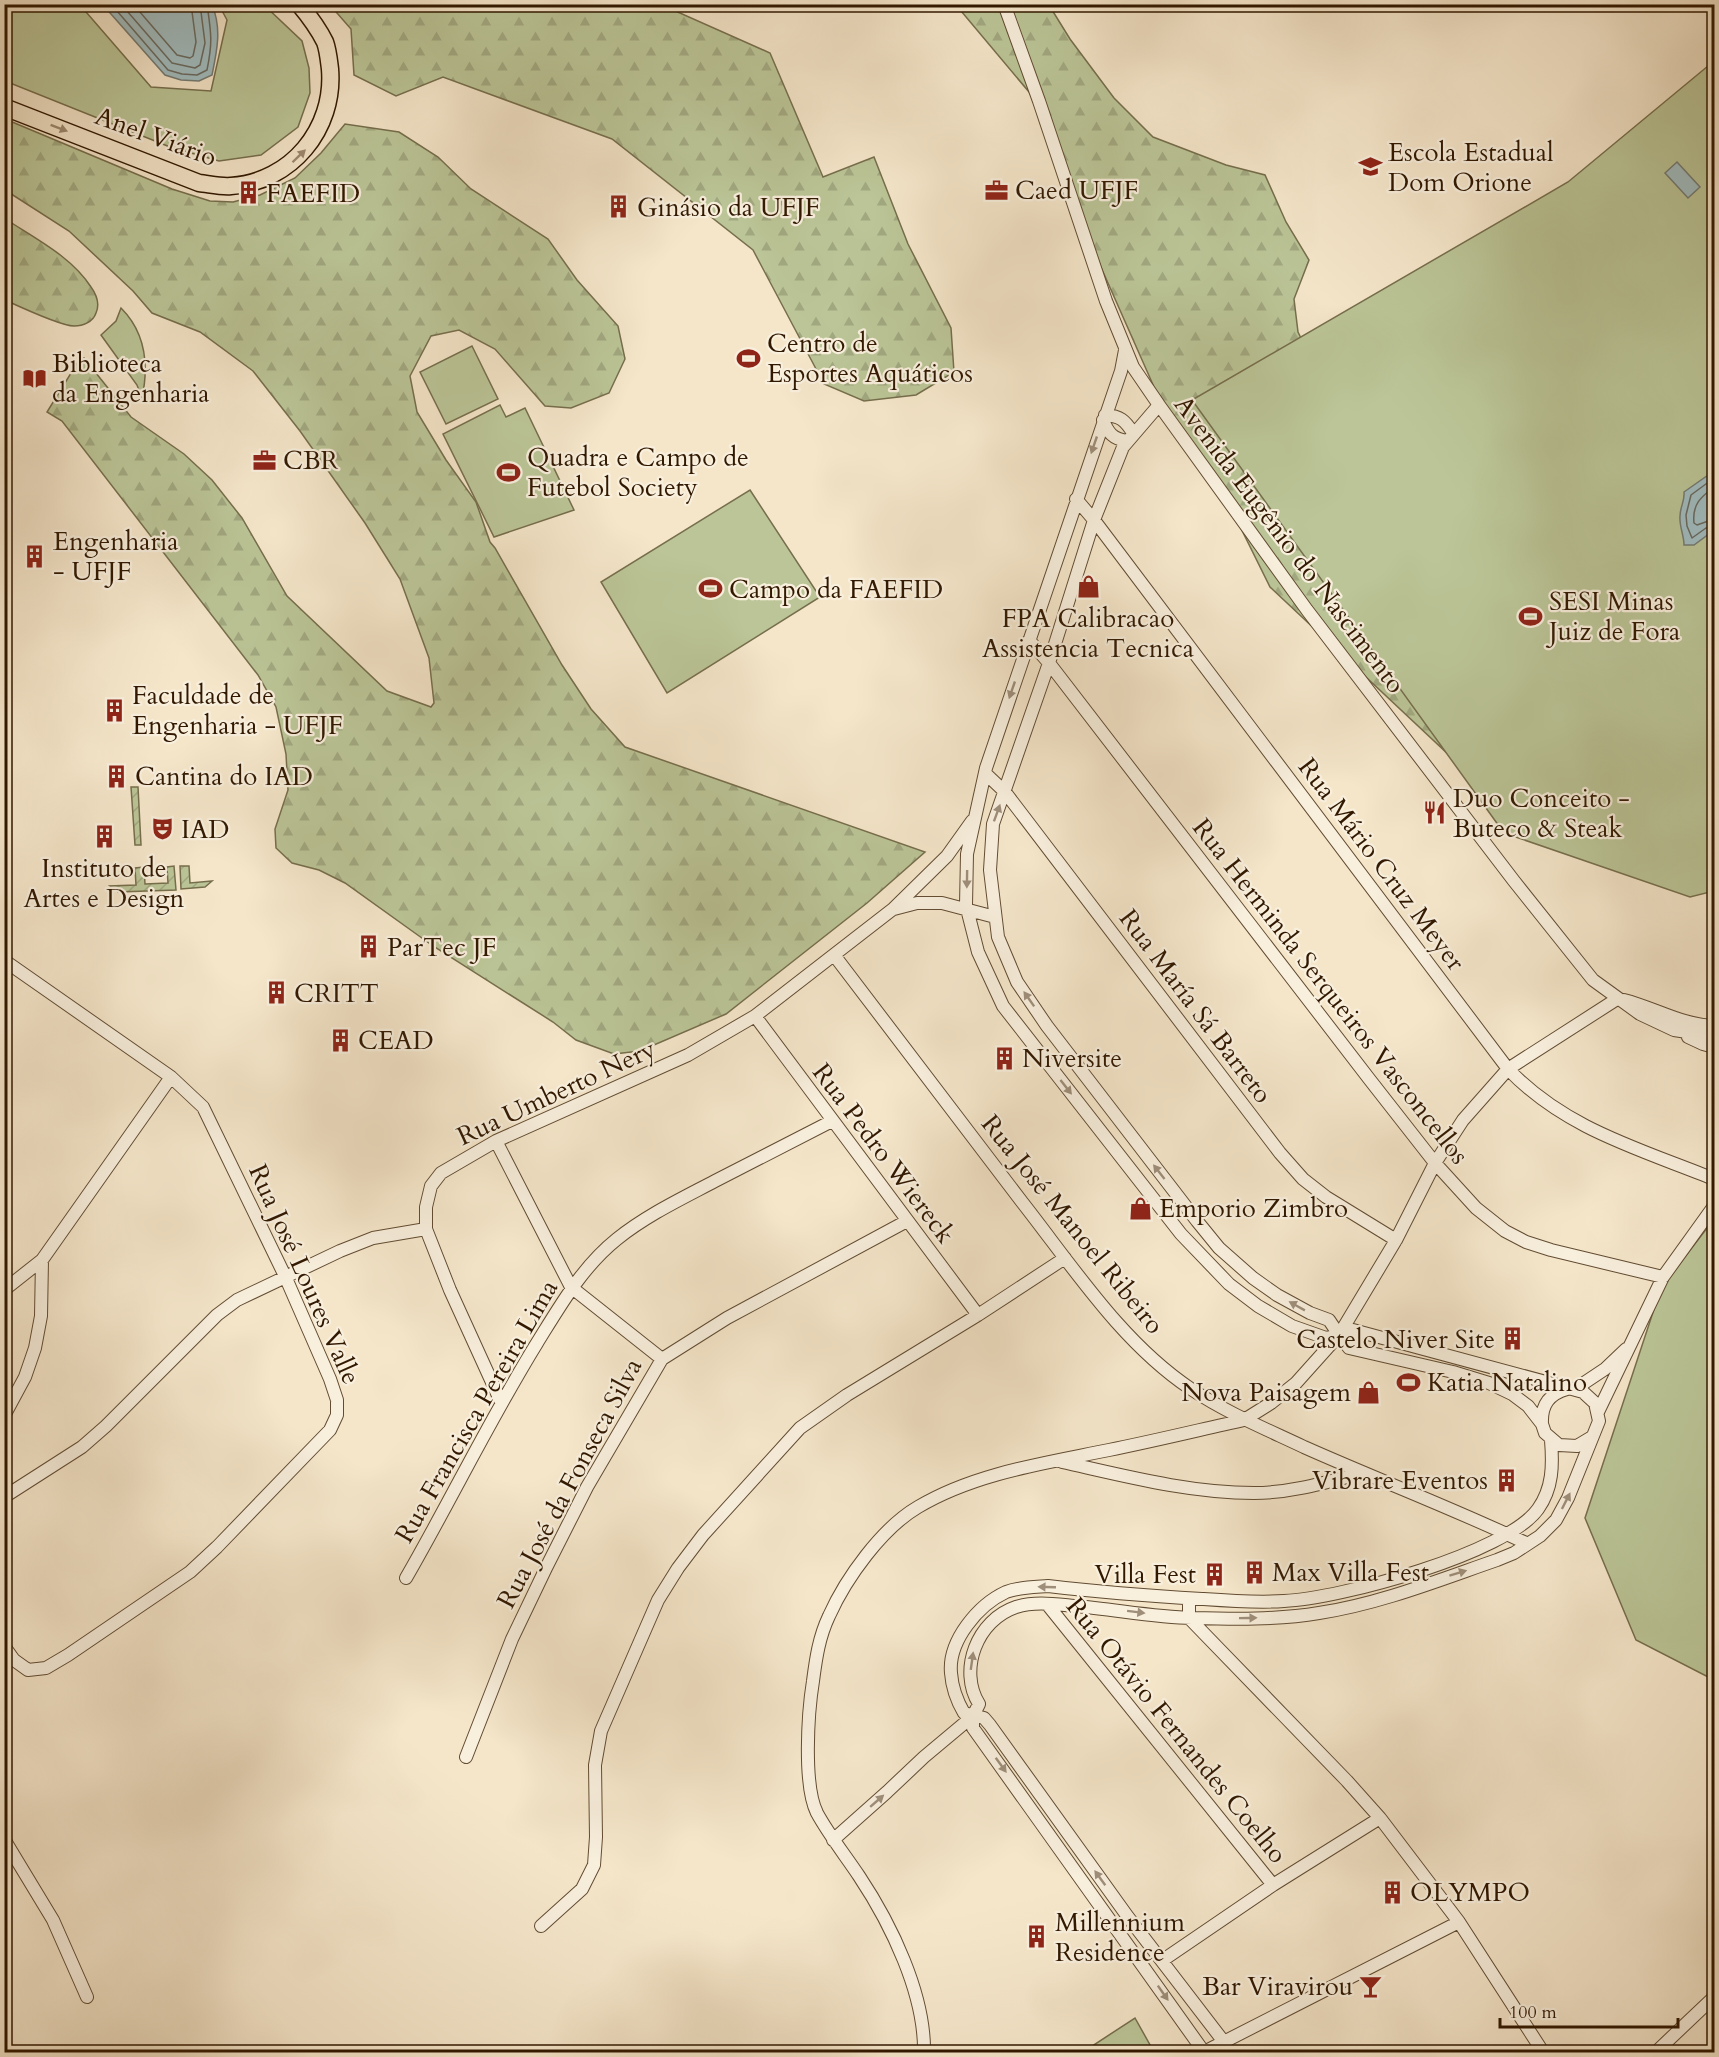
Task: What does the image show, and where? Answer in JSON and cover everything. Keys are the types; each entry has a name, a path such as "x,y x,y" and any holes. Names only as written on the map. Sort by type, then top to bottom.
{"main road":[{"name":"Anel Viário","path":"4,107 199,183 230,187 262,179 289,166 308,147 326,114 332,86 326,44 310,17 299,4"}],"street":[{"name":"Avenida Eugênio do Nascimento","path":"1006,4 1106,301 1133,367 1159,405 1307,610 1514,881 1593,980 1640,1014 1674,1030 1714,1036"},
{"path":"833,1840 973,1716 979,1704 970,1678 972,1653 978,1639 991,1622 1002,1613 1033,1603 1189,1618 1259,1617 1318,1613 1354,1606 1414,1588 1497,1560 1540,1536 1556,1520 1568,1498 1599,1420 1598,1412 1589,1396 1571,1389 1353,1330 1326,1338 1292,1326 1258,1306 1229,1284 1181,1234 1004,1006 981,960 968,909 967,854 985,773 1120,371 1125,350"},
{"path":"1159,405 1123,447 1094,520 1049,663 993,824 990,870 998,937 1017,982 1047,1026 1219,1248 1252,1278 1285,1300 1329,1320 1349,1348 1418,1363 1489,1383 1512,1394 1528,1406 1551,1440 1552,1476 1548,1492 1537,1510 1524,1524 1466,1554 1408,1573 1350,1590 1286,1601 1190,1599 1048,1586 1009,1591 994,1598 964,1629 951,1662 951,1673 959,1705 964,1713 984,1718 990,1725 1122,1909 1224,2042"},
{"path":"1104,418 1115,415 1123,419 1130,437"},
{"path":"1104,418 1107,430 1117,440 1130,437"},
{"name":"Rua Mário Cruz Meyer","path":"1076,499 1508,1069 1544,1103 1602,1135 1714,1179"},
{"name":"Rua Herminda Serqueiros Vasconcellos","path":"1029,640 1435,1163 1476,1208 1505,1231 1526,1242 1663,1277"},
{"name":"Rua María Sá Barreto","path":"985,773 1005,792 1280,1153 1303,1179 1326,1197 1396,1240"},
{"name":"Rua Umberto Nery","path":"501,1402 450,1290 426,1229 426,1207 431,1186 441,1173 496,1141 688,1055 756,1016 893,909 947,856 975,818"},
{"name":"Rua Umberto Nery","path":"893,909 917,903 942,903 995,917"},
{"name":"Rua José Manoel Ribeiro","path":"834,956 1065,1257 1133,1340 1164,1369 1191,1389 1244,1420 1528,1544"},
{"name":"Rua José Loures Valle","path":"4,1646 14,1660 28,1670 38,1671 46,1668 197,1566 330,1430 337,1415 338,1400 285,1276 203,1107 171,1077 5,961"},
{"name":"Avenida Eugênio do Nascimento","path":"1617,999 1642,1005 1674,1018 1714,1026"},
{"path":"924,2052 924,2033 917,1999 900,1951 861,1878 833,1840 816,1810 809,1780 810,1696 817,1650 829,1617 848,1581 896,1524 917,1508 945,1494 986,1478 1244,1420 1271,1403 1296,1383 1339,1335 1396,1240 1435,1163 1463,1120 1508,1069 1617,999"},
{"name":"Rua Pedro Wiereck","path":"756,1016 978,1316"},
{"path":"1029,1039 1047,1026"},
{"path":"1674,1030 1714,1047"},
{"path":"4,1290 42,1260 171,1077"},
{"name":"Rua Francisca Pereira Lima","path":"406,1578 457,1488 501,1402 571,1287 591,1264 615,1240 639,1222 832,1120"},
{"path":"1107,1140 1125,1128"},
{"path":"496,1141 571,1287 662,1359"},
{"path":"1598,1412 1663,1277 1714,1206"},
{"name":"Rua José da Fonseca Silva","path":"466,1757 512,1639 546,1568 587,1487 662,1359 727,1318 907,1221"},
{"path":"1181,1234 1197,1221"},
{"path":"4,1497 82,1447 217,1315 237,1300 340,1251 373,1239 426,1229"},
{"path":"541,1926 582,1889 594,1865 595,1765 601,1731 658,1600 703,1534 800,1428 847,1395 978,1316 1065,1257"},
{"path":"4,1416 26,1377 35,1348 41,1316 42,1260"},
{"path":"1542,1424 1544,1405 1550,1397 1571,1389 1605,1368 1631,1344"},
{"path":"1418,1363 1422,1348"},
{"path":"1551,1440 1568,1447 1577,1446 1592,1437"},
{"path":"1056,1461 1179,1486 1255,1493 1294,1490 1362,1473"},
{"path":"1408,1573 1414,1588"},
{"path":"1316,1597 1318,1613"},
{"path":"1190,1599 1189,1618 1380,1818 1459,1922 1540,2048 1549,2052"},
{"name":"Rua Otávio Fernandes Coelho","path":"1047,1604 1273,1885"},
{"path":"973,1716 973,1728 1204,2052 1459,1922"},
{"path":"1163,1960 1273,1885 1380,1818"},
{"path":"4,1839 52,1920 87,1997"},
{"path":"1656,2052 1714,1997"}],"green space":[{"path":"4,5 80,5 151,87 211,91 227,20 219,5 264,5 302,41 309,68 310,93 298,127 261,155 219,161 170,147 5,81"},
{"path":"330,5 662,5 770,53 823,177 874,157 908,244 951,328 954,372 916,395 864,401 824,384 753,250 612,139 443,77 396,96 354,75 351,29"},
{"path":"956,5 1049,5 1070,39 1114,98 1153,137 1226,165 1265,175 1286,222 1309,260 1294,299 1298,332 1515,817 1270,587 1221,488 1158,396 1100,265 1045,111"},
{"name":"SESI Minas Juiz de Fora","path":"1714,61 1714,891 1690,897 1504,833 1192,400 1568,182"},
{"path":"5,119 172,189 210,201 233,202 260,195 295,178 321,153 345,124 399,132 438,157 471,189 548,239 577,280 618,326 625,359 609,393 571,408 545,406 495,349 459,330 431,336 410,376 417,412 446,460 476,502 490,542 562,665 591,709 625,747 925,852 867,903 726,1014 640,1051 614,1054 576,1040 553,1022 433,946 345,883 319,870 292,863 276,848 275,829 288,790 286,754 276,707 258,675 62,421 47,412 79,360 84,358 131,417 184,454 212,480 242,518 287,596 387,691 431,707 434,703 429,658 400,579 365,523 300,431 253,371 200,332 152,313 133,291 69,231 5,190"},
{"path":"4,218 51,248 83,276 96,296 97,310 90,321 81,325 68,325 5,300"},
{"path":"121,308 135,328 143,350 145,373 142,398 137,385 101,335 116,321"},
{"path":"472,346 498,399 446,424 420,372"},
{"name":"Quadra e Campo de Futebol Society","path":"500,405 506,417 525,408 574,510 494,537 443,434"},
{"name":"Campo da FAEFID","path":"750,490 820,597 667,693 601,582"},
{"path":"131,787 138,787 141,845 135,845"},
{"path":"174,866 176,890 118,892 110,886 136,885 135,868 144,867 145,884 168,883 167,867"},
{"path":"180,866 189,866 190,883 212,881 205,887 181,889"},
{"path":"1714,1219 1714,1680 1636,1640 1585,1518 1661,1288"},
{"path":"1135,2018 1154,2052 1083,2052"}],"water":[{"path":"103,5 212,5 218,31 212,75 199,81 181,80 165,75"},
{"path":"1677,162 1700,187 1688,198 1665,173"},
{"path":"1714,471 1714,532 1694,545 1684,545 1680,520 1684,492"}],"place":[{"name":"Escola Estadual Dom Orione","path":"1370,167"},
{"name":"Caed UFJF","path":"997,190"},
{"name":"FAEFID","path":"248,193"},
{"name":"Ginásio da UFJF","path":"619,207"},
{"name":"Centro de Esportes Aquáticos","path":"749,358"},
{"name":"Biblioteca da Engenharia","path":"34,378"},
{"name":"CBR","path":"265,460"},
{"name":"Quadra e Campo de Futebol Society","path":"509,472"},
{"name":"Engenharia - UFJF","path":"35,556"},
{"name":"FPA Calibracao Assistencia Tecnica","path":"1088,587"},
{"name":"Campo da FAEFID","path":"711,589"},
{"name":"SESI Minas Juiz de Fora","path":"1531,616"},
{"name":"Faculdade de Engenharia - UFJF","path":"114,710"},
{"name":"Cantina do IAD","path":"117,776"},
{"name":"Duo Conceito - Buteco & Steak","path":"1435,813"},
{"name":"IAD","path":"163,829"},
{"name":"Instituto de Artes e Design","path":"104,837"},
{"name":"ParTec JF","path":"369,947"},
{"name":"CRITT","path":"276,993"},
{"name":"CEAD","path":"340,1040"},
{"name":"Niversite","path":"1004,1058"},
{"name":"Emporio Zimbro","path":"1141,1208"},
{"name":"Castelo Niver Site","path":"1513,1339"},
{"name":"Katia Natalino","path":"1409,1382"},
{"name":"Nova Paisagem","path":"1369,1392"},
{"name":"Vibrare Eventos","path":"1506,1480"},
{"name":"Max Villa Fest","path":"1254,1572"},
{"name":"Villa Fest","path":"1214,1574"},
{"name":"OLYMPO","path":"1392,1892"},
{"name":"Millennium Residence","path":"1037,1937"},
{"name":"Bar Viravirou","path":"1371,1986"}]}
